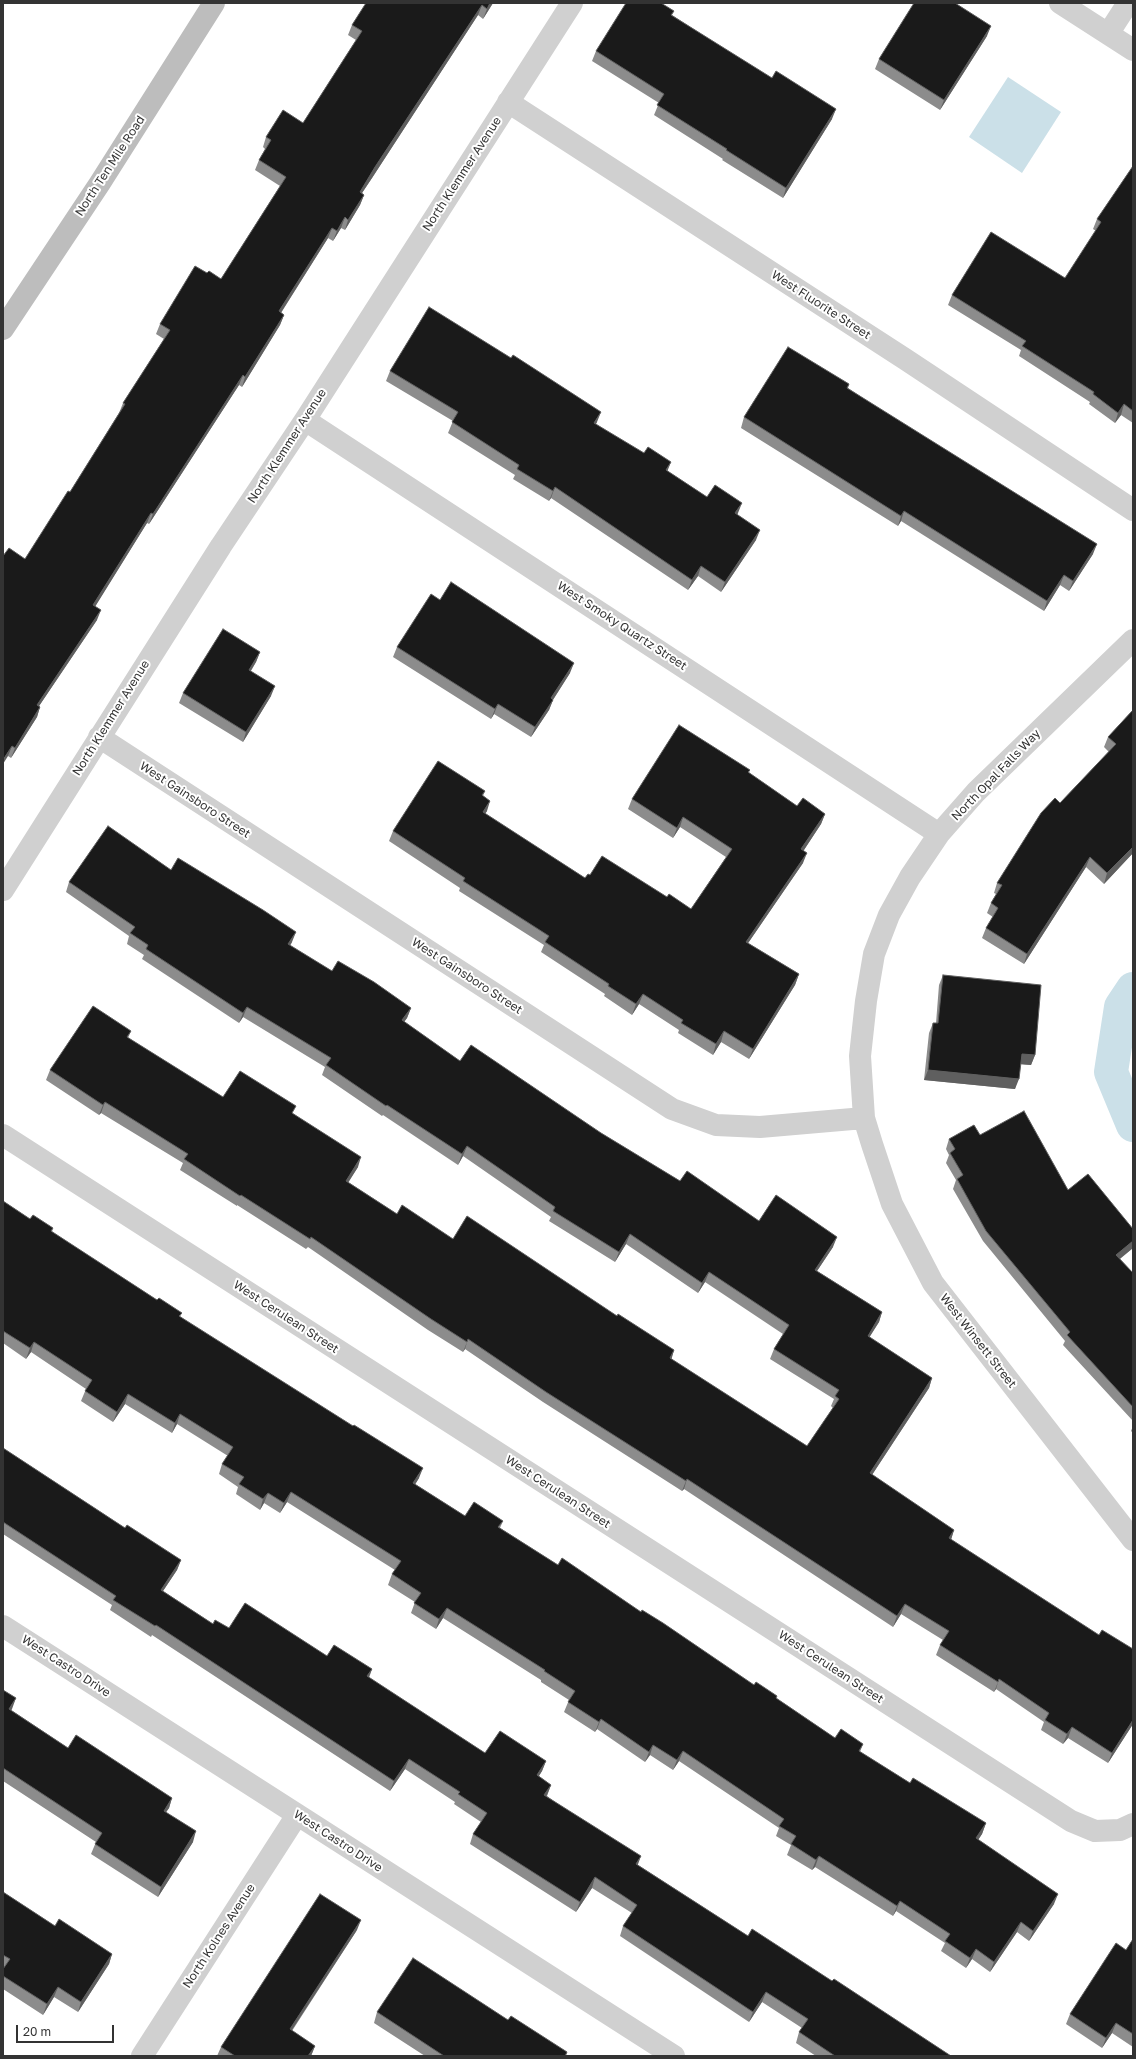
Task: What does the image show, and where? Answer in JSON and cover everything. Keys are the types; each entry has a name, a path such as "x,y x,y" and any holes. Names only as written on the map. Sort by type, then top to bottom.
{"main road":[{"name":"North Ten Mile Road","path":"3,329 104,176 214,3"}],"street":[{"name":"North Klemmer Avenue","path":"3,890 217,552 305,420 572,3"},
{"path":"1060,3 1133,50"},
{"path":"1108,34 1128,3"},
{"name":"West Fluorite Street","path":"508,102 1133,510"},
{"name":"West Smoky Quartz Street","path":"305,420 939,834"},
{"name":"North Opal Falls Way","path":"864,1118 860,1056 866,1001 874,954 893,909 910,877 939,834 976,792 1133,640"},
{"name":"West Gainsboro Street","path":"99,737 672,1109 716,1125 760,1127 864,1118"},
{"name":"West Winsett Street","path":"864,1118 892,1204 933,1283 1133,1540"},
{"name":"West Cerulean Street","path":"3,1135 1071,1821 1095,1831 1126,1827"},
{"name":"West Castro Drive","path":"3,1626 674,2056"},
{"name":"North Kolnes Avenue","path":"142,2056 297,1815"}],"water":[{"path":"1008,77 1061,112 1022,173 969,137"}],"building":[{"path":"366,3 490,3 487,9 482,5 375,167 360,192 364,195 348,220 345,217 337,231 332,228 279,311 284,315 245,377 243,375 153,514 151,513 93,605 101,610 37,705 40,707 15,748 12,746 3,760 3,556 9,548 25,559 68,491 70,492 125,404 123,403 170,330 160,324 195,266 207,273 209,271 221,279 286,177 259,160 271,140 266,137 283,110 303,123 362,31 352,25"},
{"path":"626,3 661,3 674,11 671,15 772,78 776,71 836,109 786,188 657,105 664,94 596,51"},
{"path":"914,3 955,3 991,26 944,100 879,59"},
{"path":"1133,166 1133,411 1124,404 1118,413 1093,394 1094,392 1022,346 1026,341 952,295 991,232 1065,278 1101,222 1097,219"},
{"path":"429,307 511,358 513,355 601,412 594,423 644,453 648,447 671,462 666,470 707,497 715,485 742,503 735,513 760,530 725,582 701,566 692,580 555,487 553,491 517,469 519,465 452,422 458,412 390,371"},
{"path":"788,347 849,384 847,388 1097,544 1073,581 1064,575 1047,601 904,511 901,516 744,417"},
{"path":"451,582 574,663 551,698 553,700 535,727 498,704 495,709 397,647 431,594 440,600"},
{"path":"223,629 260,652 249,670 275,686 246,732 183,693"},
{"path":"1133,710 1133,847 1107,873 1090,857 1027,954 986,928 998,908 991,903 1002,885 997,883 1041,813 1055,798 1060,803 1116,744 1108,737"},
{"path":"679,725 750,770 748,772 797,806 803,798 825,814 801,849 807,853 746,942 799,974 753,1049 724,1031 716,1044 681,1023 683,1020 643,994 636,1004 608,986 609,984 545,942 549,936 463,881 465,878 393,831 438,761 485,791 482,795 490,801 483,812 585,878 588,874 590,875 602,856 667,897 669,894 691,909 732,849 683,817 677,828 632,799"},
{"path":"108,826 171,870 178,858 263,910 296,932 288,944 332,971 338,961 374,982 411,1008 402,1020 460,1061 471,1045 601,1133 680,1181 687,1171 759,1221 776,1195 837,1237 815,1270 882,1312 868,1336 932,1378 870,1473 954,1530 949,1538 1099,1635 1102,1630 1133,1649 1133,1720 1112,1753 1072,1727 1067,1734 1045,1720 1049,1713 999,1679 998,1682 940,1645 949,1631 905,1604 897,1616 687,1479 686,1481 546,1392 468,1339 467,1342 431,1319 311,1237 310,1239 241,1195 240,1196 184,1159 188,1154 105,1102 103,1105 50,1070 93,1006 131,1031 127,1037 223,1097 240,1071 296,1106 292,1113 361,1157 346,1181 397,1214 402,1205 453,1239 467,1216 617,1316 618,1314 674,1350 670,1358 807,1446 839,1399 835,1396 839,1390 774,1349 789,1325 709,1272 702,1283 630,1234 619,1252 553,1211 555,1207 467,1146 462,1154 387,1105 386,1106 326,1065 331,1058 247,1007 243,1013 146,949 148,945 130,933 135,927 69,882"},
{"path":"943,975 1041,985 1035,1055 1022,1054 1019,1079 928,1070 933,1023 938,1023"},
{"path":"1024,1111 1068,1190 1088,1174 1133,1229 1133,1241 1116,1255 1133,1273 1133,1407 1067,1335 1070,1332 986,1231 957,1179 963,1175 950,1153 955,1149 949,1139 974,1125 980,1135"},
{"path":"3,1201 30,1219 33,1215 53,1228 51,1231 157,1300 159,1298 182,1313 179,1316 353,1426 354,1425 423,1468 413,1483 465,1516 474,1502 503,1521 498,1527 558,1565 562,1558 641,1612 642,1610 663,1623 754,1685 756,1682 777,1696 776,1698 835,1738 841,1729 863,1744 859,1751 910,1783 913,1778 986,1823 976,1838 1058,1894 1033,1931 1021,1922 994,1962 976,1949 970,1958 945,1941 950,1934 900,1901 897,1906 819,1856 816,1860 791,1844 796,1836 779,1826 784,1819 683,1751 677,1760 653,1745 649,1752 601,1719 599,1722 568,1702 575,1691 544,1671 545,1670 447,1608 439,1619 414,1603 421,1593 392,1574 401,1561 291,1492 284,1503 268,1493 263,1499 239,1484 244,1477 222,1464 233,1447 180,1414 175,1423 128,1394 117,1412 85,1391 92,1380 34,1342 30,1348 3,1331"},
{"path":"3,1448 125,1528 127,1525 181,1560 161,1590 213,1624 215,1620 229,1628 245,1603 327,1656 334,1645 372,1669 367,1676 485,1753 500,1731 546,1761 537,1775 551,1785 544,1795 641,1856 636,1864 748,1936 752,1929 832,1981 834,1979 951,2056 835,2056 799,2032 808,2019 766,1992 753,2012 623,1926 637,1905 595,1877 580,1902 473,1834 487,1813 458,1794 460,1792 409,1759 394,1781 156,1625 155,1626 113,1600 116,1596 3,1522"},
{"path":"3,1690 16,1698 9,1709 68,1748 76,1735 172,1798 164,1811 196,1831 161,1887 95,1844 102,1833 3,1768"},
{"path":"3,1892 55,1926 59,1919 112,1954 81,2002 58,1987 47,2004 3,1976 3,1969 10,1959 3,1955"},
{"path":"320,1894 361,1920 290,2029 315,2046 308,2056 235,2056 221,2047"},
{"path":"1133,1939 1133,2034 1116,2023 1106,2038 1070,2014 1116,1943 1126,1950"},
{"path":"413,1958 508,2020 511,2016 567,2052 565,2056 444,2056 377,2012"}],"waterway":[{"path":"1133,989 1121,1007 1111,1072 1133,1125"}]}
